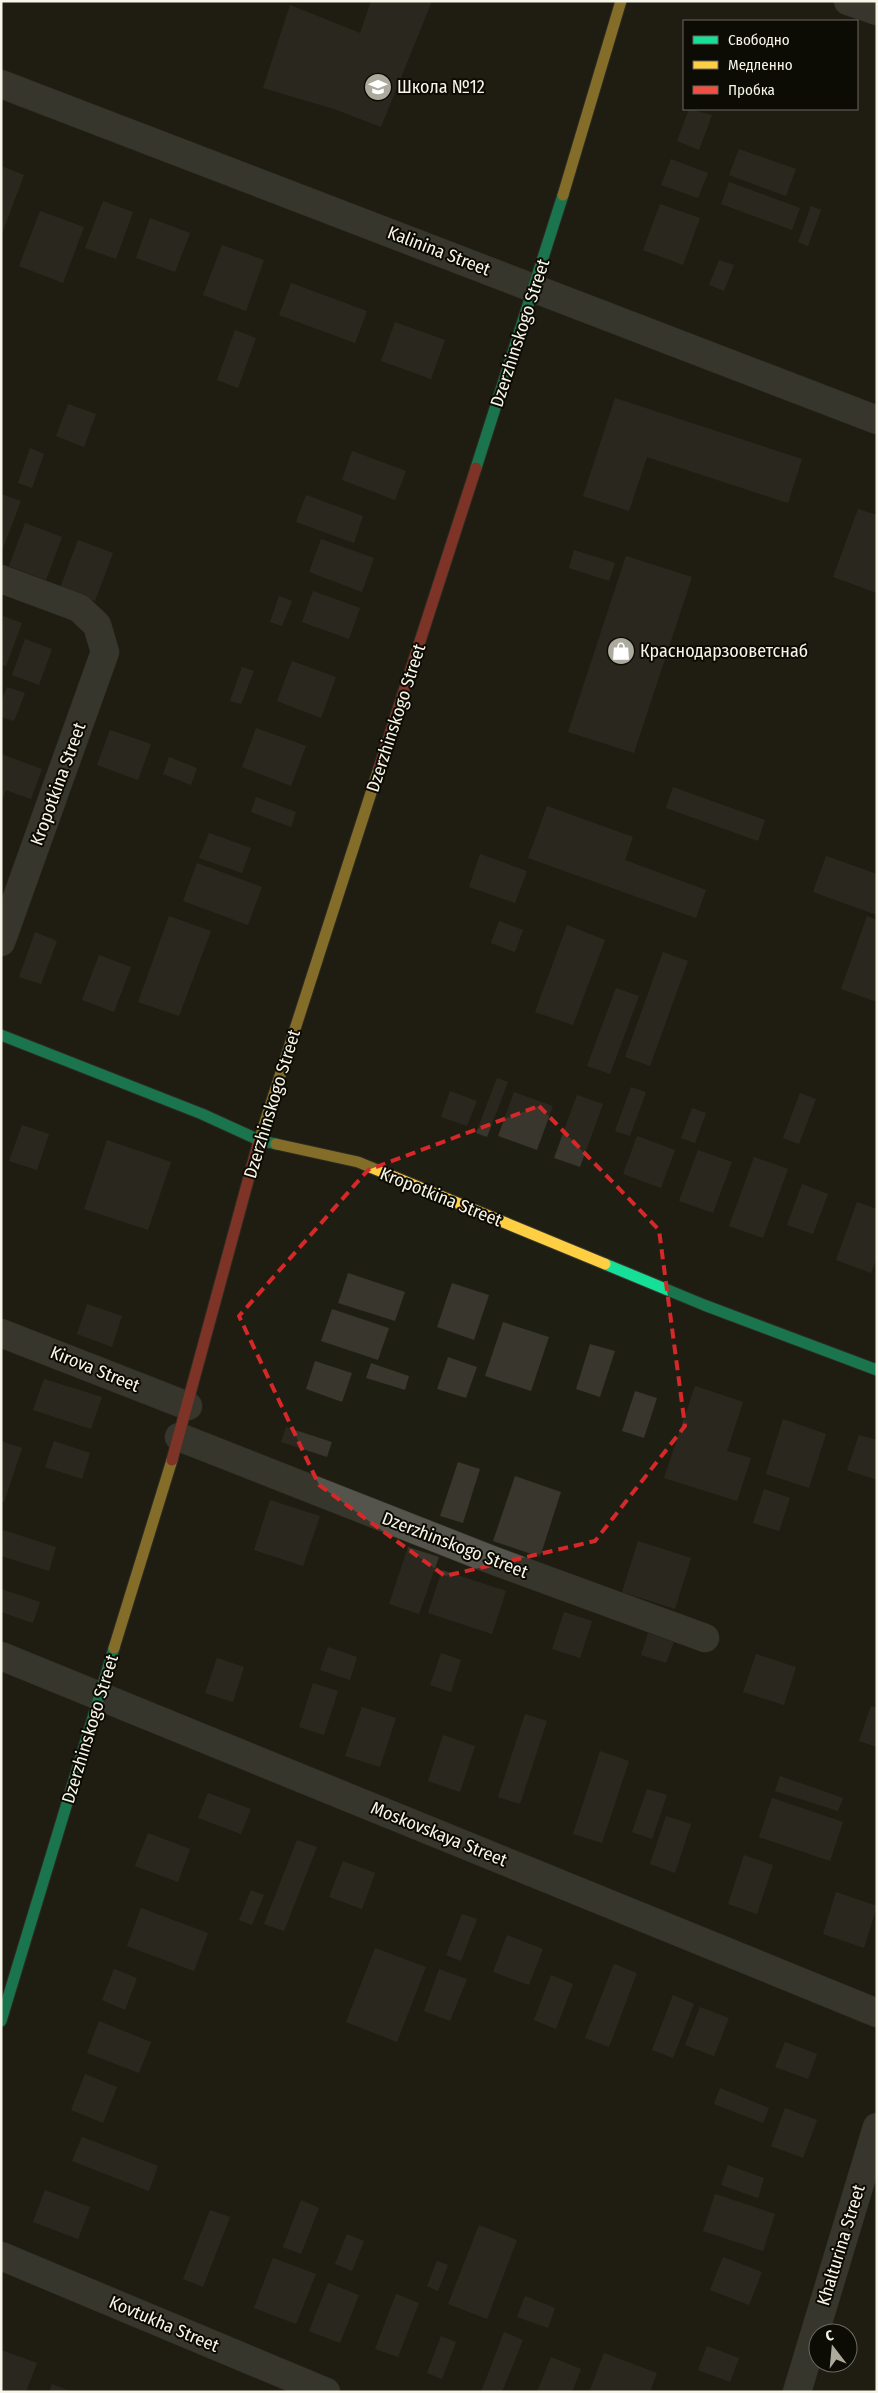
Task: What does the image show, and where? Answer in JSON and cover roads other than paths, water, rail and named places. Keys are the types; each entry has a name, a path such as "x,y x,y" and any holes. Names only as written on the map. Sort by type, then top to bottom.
{"street":[{"name":"Dzerzhinskogo Street","path":"1,2021 179,1437 259,1140 535,287 621,1"},
{"path":"848,1 877,11"},
{"name":"Kalinina Street","path":"1,84 535,287 877,420"},
{"name":"Kropotkina Street","path":"1,580 79,608 97,624 105,652 1,942"},
{"name":"Kropotkina Street","path":"1,1035 202,1114 259,1140 358,1162 704,1305 877,1370"},
{"name":"Kirova Street","path":"1,1332 188,1406"},
{"name":"Dzerzhinskogo Street","path":"179,1437 492,1560 705,1638"},
{"name":"Moskovskaya Street","path":"1,1656 877,2013"},
{"name":"Khalturina Street","path":"797,2392 877,2127"},
{"name":"Kovtukha Street","path":"1,2256 326,2392"}],"place":[{"name":"Школа №12","path":"378,87"},
{"name":"Краснодарзооветснаб","path":"621,651"}]}
